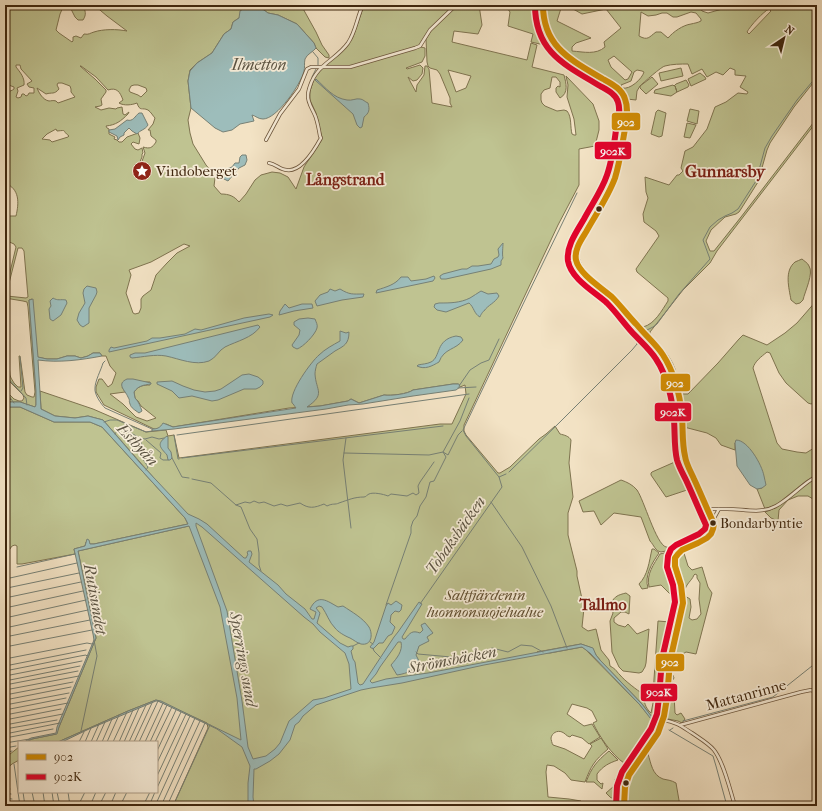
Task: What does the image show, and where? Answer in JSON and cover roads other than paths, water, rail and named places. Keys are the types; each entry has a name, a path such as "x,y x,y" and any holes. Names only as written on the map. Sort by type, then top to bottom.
{"street":[{"path":"269,163 286,170 292,170 304,162 321,138 317,120 308,96 312,80 321,67 337,55 347,44 352,36 363,5"},
{"path":"266,140 280,114 299,89 307,69 311,67 350,67 420,46 430,30 456,5"},
{"path":"543,5 543,15 546,29 558,49 570,59 620,90 628,108 618,170 611,187 579,244 576,259 582,270 625,311 667,361 681,408 685,458 713,520 714,527 714,530 710,536 680,551 676,556 675,560 682,594 682,610 670,661 667,700 663,720 653,741 629,775 625,787 624,806"},
{"path":"708,510 724,509 758,511 768,509 776,506 817,476"},
{"path":"713,520 719,509"},
{"name":"Mattanrinne","path":"680,725 801,692 811,690 817,693"},
{"path":"663,720 680,725 709,746 717,754 735,806"}],"water":[{"name":"Ilmetton","path":"250,5 257,5 268,13 278,15 297,24 314,43 316,48 305,59 302,77 288,100 275,113 263,119 252,115 254,121 240,124 232,130 223,132 215,128 191,108 188,81 190,71 197,63 212,53 224,34 231,29 233,22 239,18 240,11"},
{"path":"316,79 330,92 342,99 361,99 368,103 369,111 364,117 362,127 360,128 357,125 353,114 315,80"},
{"path":"139,113 142,113 148,125 137,134 129,128 118,140 117,136 109,132 109,130 115,129"},
{"path":"242,155 246,155 247,160 245,165 239,168 228,181 222,178 226,169 232,167 235,163 239,163"},
{"path":"503,243 503,258 501,265 491,269 441,279 440,276 443,274 467,269 472,266 491,264 494,259 498,257 498,249"},
{"path":"434,276 435,278 433,281 376,293 377,290 393,284 401,277 408,277 411,281 426,279"},
{"path":"87,286 96,288 97,292 89,308 89,323 83,327 77,320 85,303 83,293"},
{"path":"330,289 335,291 340,289 351,294 364,294 363,297 317,306 315,301 320,295 328,292"},
{"path":"481,291 488,294 497,293 499,296 487,307 480,317 476,314 469,303 446,312 437,310 434,307 435,304 439,303 466,300"},
{"path":"53,298 58,300 66,300 67,303 61,315 53,321 50,319 49,309 51,306 50,301"},
{"path":"33,299 38,357 57,359 67,356 75,356 81,358 93,353 100,353 102,356 70,361 38,360 41,409 55,416 75,418 88,416 103,420 141,464 188,514 207,524 244,558 246,558 248,551 251,551 252,554 249,562 305,609 312,619 314,619 316,612 310,609 316,601 319,600 326,601 338,607 343,606 361,618 369,627 371,633 371,639 365,644 358,643 340,632 331,623 322,607 319,606 316,608 320,613 317,623 340,643 348,647 353,646 351,651 355,662 358,683 360,685 363,684 419,602 422,604 402,637 405,639 411,633 420,633 423,630 421,625 425,623 433,633 427,637 429,641 419,646 416,655 419,661 410,671 397,675 391,665 400,651 401,642 398,642 370,681 372,683 386,679 428,673 581,644 593,648 600,660 642,704 655,721 654,723 640,705 590,653 582,647 361,690 316,705 295,725 290,740 279,754 270,761 254,769 254,806 248,806 250,766 242,747 217,729 158,701 89,729 64,741 60,741 156,700 161,701 241,740 237,698 220,607 189,526 78,551 96,638 57,734 26,741 31,738 56,733 57,727 94,640 74,549 85,546 87,539 89,540 90,544 94,544 188,524 185,518 102,427 90,422 54,422 20,407 5,407 5,402 20,402 35,407 36,391 29,300","holes":["196,523 345,653 349,664 351,689 313,700 289,721 280,743 275,749 266,756 253,759 248,747 227,611"]},
{"path":"285,304 289,308 302,304 312,304 313,308 279,315"},
{"path":"269,314 273,315 270,317 109,352 111,347 114,348 147,341 152,338 185,334 195,329 201,330 244,318"},
{"path":"299,319 315,319 317,328 314,334 297,349 292,345 299,335 300,330 294,325 294,322"},
{"path":"258,325 260,327 253,334 225,347 209,361 198,363 162,355 130,357 130,355 135,353 145,353"},
{"path":"340,331 346,333 349,332 347,342 317,364 315,374 318,395 313,403 307,407 348,401 351,399 359,403 384,395 407,393 413,390 453,384 459,384 460,387 456,390 363,404 152,431 152,429 158,428 163,423 173,427 296,408 292,403 292,398 297,385 315,359 329,347 340,341"},
{"path":"456,336 461,337 463,340 457,346 444,354 439,362 426,368 417,366 434,360 441,345 449,338"},
{"path":"249,374 258,377 263,381 263,384 256,389 244,389 212,401 192,396 179,398 172,391 157,384 157,382 172,381 194,390 205,392 215,391 221,389 242,375"},
{"path":"127,379 151,383 139,387 134,392 135,398 142,411 139,413 131,407 129,399 122,387 122,383"},
{"path":"167,436 168,448 171,452 172,458 170,460 168,460 167,455 160,446 161,441"},
{"path":"736,440 745,444 754,454 763,471 766,485 762,488 757,489 750,485 737,466"},
{"path":"396,601 402,605 399,612 395,611 391,615 390,622 395,627 392,634 388,636 383,643 379,643 373,649 370,647 374,642 386,606 388,603 391,605"}],"waterway":[{"path":"313,52 318,58 318,65"},
{"path":"312,77 316,69"},
{"name":"Tobaksbäcken","path":"645,331 657,324 679,294 710,259 703,240 710,227 718,220 738,209 756,181 765,148 772,136 797,100 817,76"},
{"path":"499,477 466,436 463,430 577,193"},
{"path":"5,324 9,379"},
{"name":"Tobaksbäcken","path":"509,472 632,350 637,344 640,335"},
{"path":"459,386 470,370 489,360 499,339"},
{"path":"20,357 23,388 21,391"},
{"name":"Estbyån","path":"105,361 95,385 95,390 100,401 105,408 152,429"},
{"path":"5,375 26,398 27,405"},
{"path":"458,388 476,387"},
{"path":"5,391 14,403"},
{"path":"177,435 469,394"},
{"path":"386,605 411,533 413,521 426,497 430,482 434,481 446,457 443,452 460,421 469,398"},
{"name":"Estbyån","path":"104,422 117,420 146,432 152,431"},
{"path":"182,458 443,426"},
{"name":"Estbyån","path":"115,434 121,429 140,438 164,438"},
{"path":"344,453 429,455 443,452 448,455 458,435 462,431"},
{"path":"174,435 179,459"},
{"name":"Estbyån","path":"140,438 143,446 141,456 148,467 146,470"},
{"path":"346,438 343,460 351,528"},
{"name":"Estbyån","path":"146,440 161,453 160,458 163,460 168,460"},
{"path":"172,458 182,477 189,478"},
{"path":"236,505 254,501 259,503 264,502 274,506 281,504 287,506 300,503 312,507 324,504 327,506 336,504 354,498 365,497 371,493 388,496 391,494 407,496 413,493 416,495 419,493 418,486 420,482 434,462"},
{"name":"Tobaksbäcken","path":"420,604 502,487 499,477 506,474"},
{"path":"192,479 211,483 236,505 241,507 250,529 257,539 259,565 261,571"},
{"path":"491,502 522,547 551,606 567,648"},
{"path":"17,567 75,554"},
{"path":"10,578 77,563"},
{"path":"7,588 79,573"},
{"path":"5,598 81,582"},
{"path":"5,608 83,591"},
{"path":"5,618 86,600"},
{"path":"5,628 88,610"},
{"path":"5,637 90,620"},
{"path":"5,647 92,630"},
{"path":"81,731 97,656 94,640"},
{"path":"5,657 10,658 87,643 92,644"},
{"path":"353,646 359,643"},
{"path":"416,652 418,654 451,657 476,656 492,648 508,652 521,645 532,646 543,652"},
{"path":"373,648 381,658"},
{"path":"5,666 86,650"},
{"path":"5,671 80,656 87,656"},
{"path":"5,676 82,661"},
{"path":"683,721 773,697 817,662"},
{"path":"5,681 80,666"},
{"path":"5,685 78,671"},
{"path":"5,690 79,676"},
{"path":"5,695 73,682"},
{"path":"5,700 71,687"},
{"path":"5,705 69,693"},
{"path":"5,710 66,698"},
{"path":"139,741 158,701"},
{"path":"5,715 68,703"},
{"path":"134,741 152,703"},
{"path":"145,741 163,703"},
{"path":"129,741 146,705"},
{"path":"150,741 167,705"},
{"path":"155,741 172,707"},
{"path":"124,741 139,708"},
{"path":"5,720 61,709"},
{"path":"119,741 133,710"},
{"path":"158,749 176,710"},
{"path":"113,741 127,712"},
{"path":"158,761 181,712"},
{"path":"5,725 63,714"},
{"path":"158,774 186,714"},
{"path":"107,741 119,715"},
{"path":"158,786 190,716"},
{"path":"155,806 195,718"},
{"path":"102,741 112,719"},
{"path":"5,729 57,720"},
{"path":"161,806 200,721"},
{"path":"96,741 105,722"},
{"path":"5,734 60,723"},
{"path":"167,806 205,723"},
{"path":"91,741 99,724"},
{"path":"173,806 210,725"},
{"path":"85,741 91,728"},
{"path":"5,738 53,729"},
{"name":"Strömsbäcken","path":"669,730 713,756 727,806"},
{"path":"80,741 84,732"},
{"path":"5,743 30,739"},
{"path":"5,748 16,746"},
{"name":"Rutisundet","path":"5,753 12,751"},
{"path":"14,764 18,792"},
{"path":"5,789 10,789"},
{"path":"5,793 11,794"},
{"path":"18,793 20,806"},
{"path":"23,793 25,806"},
{"path":"32,793 35,806"},
{"path":"43,793 45,806"},
{"path":"52,793 54,806"},
{"path":"57,793 60,806"},
{"path":"68,793 70,806"},
{"path":"78,806 84,793"},
{"path":"90,806 96,793"},
{"path":"99,806 106,793"},
{"path":"110,806 116,793"},
{"path":"120,806 126,793"},
{"path":"143,806 150,793"},
{"path":"149,806 155,793"},
{"path":"5,798 12,799"},
{"path":"5,803 12,804"}],"place":[{"name":"Vindoberget","path":"142,171"},
{"name":"Bondarbyntie","path":"713,523"}],"district":[{"name":"Gunnarsby","path":"725,171"},
{"name":"Långstrand","path":"345,179"},
{"name":"Tallmo","path":"603,604"}],"park label":[{"name":"Saltfjärdenin luonnonsuojelualue","path":"485,604"}],"water label":[{"name":"Sperrings sund","path":"244,659"}]}
